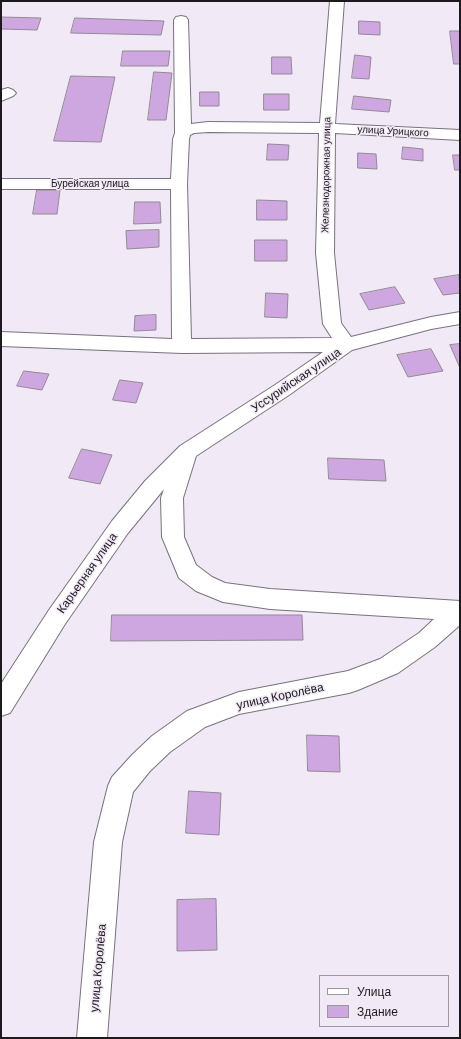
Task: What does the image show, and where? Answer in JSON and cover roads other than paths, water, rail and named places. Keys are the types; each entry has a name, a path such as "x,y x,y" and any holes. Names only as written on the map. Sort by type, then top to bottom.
{"street":[{"name":"Железнодорожная улица","path":"337,1 327,128 324,253 332,324 346,345"},
{"path":"181,20 182,133 179,184 182,346"},
{"name":"улица Урицкого","path":"182,133 190,129 208,128 327,128 460,135"},
{"name":"Бурейская улица","path":"1,184 179,184"},
{"name":"Уссурийская улица","path":"187,452 346,345 431,323 460,318"},
{"path":"1,339 182,346 346,345"},
{"path":"187,452 172,498 173,536 187,571 204,584 223,592 270,599 459,611"},
{"name":"Карьерная улица","path":"1,705 57,617 120,526 153,487 187,452"},
{"name":"улица Королёва","path":"92,1038 108,842 121,786 141,763 161,744 196,719 239,703 349,682 389,666 427,640 459,611"}]}
